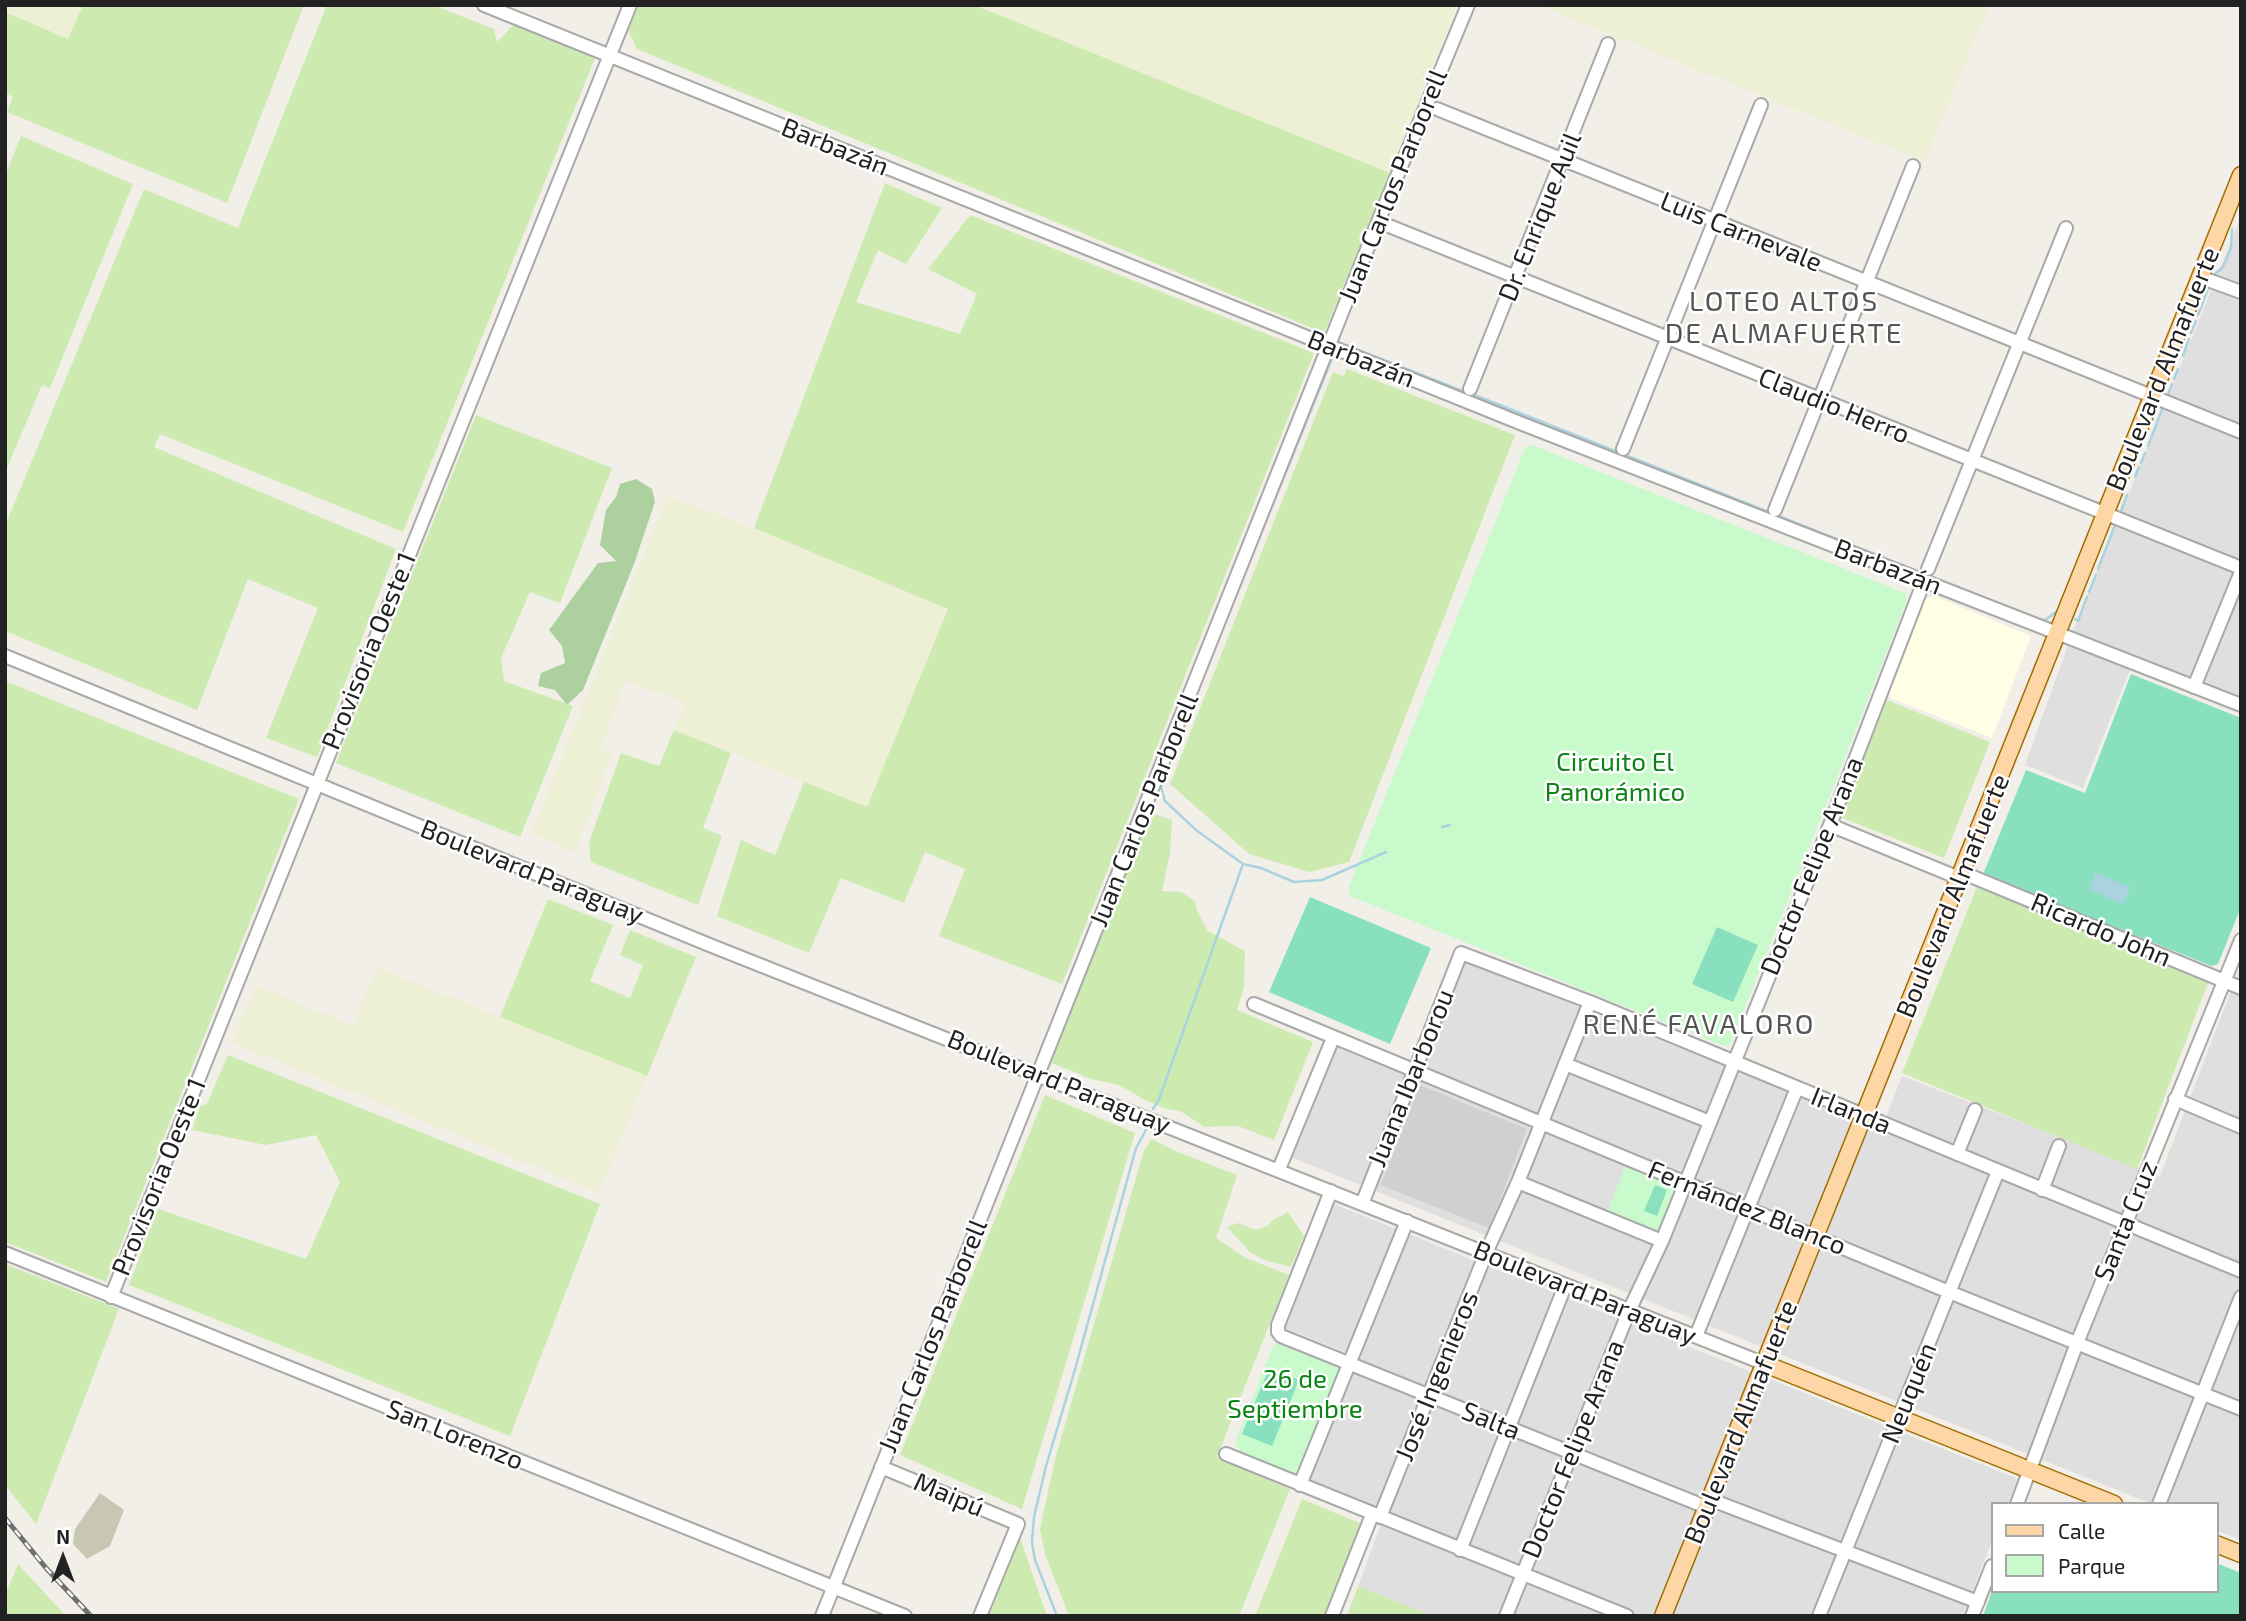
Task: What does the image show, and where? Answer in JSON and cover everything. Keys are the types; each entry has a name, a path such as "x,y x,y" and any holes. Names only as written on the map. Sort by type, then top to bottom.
{"main road":[{"name":"Boulevard Almafuerte","path":"1663,1616 2241,175"},
{"name":"Boulevard Paraguay","path":"1765,1364 2109,1502"},
{"path":"2218,1545 2241,1554"}],"street":[{"name":"Barbazán","path":"484,5 1328,346 1926,575 2057,632 2241,705"},
{"name":"Provisoria Oeste 1","path":"111,1297 630,5"},
{"name":"Juan Carlos Parborell","path":"822,1616 1425,104 1468,5"},
{"name":"Dr. Enrique Auil","path":"1470,389 1608,44"},
{"path":"1623,449 1760,106"},
{"name":"Luis Carnevale","path":"1437,109 2241,432"},
{"path":"1775,510 1913,166"},
{"name":"Claudio Herro","path":"1389,226 2241,570"},
{"name":"Doctor Felipe Arana","path":"1506,1616 1570,1453 1686,1182 2066,228"},
{"path":"2200,277 2241,292"},
{"path":"2194,687 2241,570"},
{"name":"Boulevard Paraguay","path":"5,656 712,946 1765,1364"},
{"name":"Ricardo John","path":"1830,825 2241,988"},
{"name":"Santa Cruz","path":"2018,1502 2124,1224 2241,940"},
{"name":"Irlanda","path":"1461,953 1590,1002 2241,1271"},
{"name":"Juana Ibarborou","path":"1362,1203 1461,953"},
{"name":"José Ingenieros","path":"1332,1616 1429,1396 1590,1002"},
{"name":"Fernández Blanco","path":"1254,1004 1949,1292 2241,1409"},
{"path":"1279,1169 1333,1038"},
{"path":"1565,1064 1710,1122"},
{"path":"1696,1336 1797,1088"},
{"path":"2175,1099 2241,1127"},
{"path":"1957,1154 1975,1110"},
{"path":"2042,1189 2059,1146"},
{"name":"Neuquén","path":"1819,1616 1998,1171"},
{"path":"1518,1182 1662,1241"},
{"name":"Salta","path":"1331,1191 1278,1325 1278,1332 1282,1336 1570,1453 1845,1551 1978,1602"},
{"path":"1300,1485 1407,1221"},
{"name":"San Lorenzo","path":"5,1253 905,1616"},
{"path":"1460,1549 1565,1286"},
{"path":"2160,1502 2241,1297"},
{"path":"1226,1454 1627,1616"},
{"name":"Maipú","path":"881,1467 1018,1524 980,1616"},
{"path":"1972,1616 1990,1571"}],"shaded area":[{"path":"5,5 83,5 68,39 5,12"},
{"path":"974,5 1457,5 1390,173"},
{"path":"1536,5 1989,5 1925,162"},
{"path":"2241,217 2241,699 2135,657 2083,788 2025,765 2073,631"},
{"path":"667,496 754,528 948,609 867,808 674,730 684,702 625,681 602,746 613,750 576,852 531,833"},
{"path":"1934,596 2031,636 1992,738 1891,698 1890,692 1926,599"},
{"path":"1465,961 1881,1130 1902,1076 2160,1176 2241,965 2241,1540 2218,1531 2218,1502 2147,1502 1291,1157 1335,1047 1417,1080"},
{"path":"376,967 647,1076 599,1193 232,1043 256,985 353,1026"},
{"path":"1420,1085 1527,1129 1489,1228 1381,1185"},
{"path":"1334,1204 2018,1479 2009,1502 1990,1502 1990,1546 1962,1616 1433,1616 1358,1586 1386,1511 1309,1481 1358,1357 1284,1328"},
{"path":"100,1493 124,1510 110,1546 87,1559 73,1544 75,1529"}],"green space":[{"path":"83,5 304,5 227,203 7,112 13,97 5,93 5,12 68,39"},
{"path":"327,5 433,5 494,29 497,42 513,25 595,58 403,532 160,434 154,447 396,549 317,757 266,738 318,608 248,579 197,710 5,631 5,526 144,189 238,228"},
{"path":"639,5 974,5 1390,173 1324,333 637,49 628,30"},
{"path":"21,136 133,184 50,388 42,385 5,473 5,176"},
{"path":"885,183 942,208 906,264 878,250 856,302 960,334 977,294 928,269 970,215 1314,353 1062,984 939,936 965,869 925,852 904,903 841,878 809,953 717,916 741,840 775,855 804,782 867,807 948,609 754,528"},
{"path":"1347,369 1515,435 1349,862 1309,872 1249,854 1170,784 1333,372 1344,376"},
{"path":"476,415 612,468 560,603 530,592 501,658 504,681 573,706 520,837 336,763"},
{"name":"Circuito El Panorámico","path":"1532,445 1905,593 1907,600 1823,813 1730,1044 1724,1046 1350,896 1348,889 1525,448"},
{"path":"636,479 652,489 655,502 634,564 583,690 567,705 555,690 538,686 541,673 565,663 562,646 549,630 598,563 616,561 600,545 606,510 616,497 620,484"},
{"path":"2131,674 2241,718 2241,907 2218,964 2212,966 1986,876 1984,872 2026,770 2085,793"},
{"path":"5,681 299,799 106,1282 5,1242"},
{"path":"1887,700 1990,742 1944,858 1840,817"},
{"path":"674,730 731,753 703,828 722,836 698,905 591,862 589,842 621,753 659,766"},
{"path":"1154,814 1172,820 1170,853 1162,891 1181,892 1195,901 1208,931 1245,951 1244,987 1237,1010 1313,1042 1274,1140 1238,1126 1205,1127 1180,1111 1145,1100 1119,1085 1091,1079 1052,1063 1053,1052 1148,817"},
{"path":"1977,887 2208,983 2137,1169 1902,1073"},
{"path":"1310,897 1431,948 1390,1044 1269,992"},
{"path":"548,899 613,925 590,981 630,998 643,965 620,955 630,930 696,957 647,1076 500,1017"},
{"path":"1717,927 1758,945 1733,1002 1692,984"},
{"path":"228,1055 600,1204 510,1436 129,1285 158,1209 306,1259 340,1182 316,1135 266,1145 192,1130 200,1106 207,1104"},
{"path":"1045,1095 1135,1133 1022,1509 900,1455"},
{"path":"1151,1139 1237,1175 1216,1238 1246,1258 1289,1275 1217,1457 1290,1489 1239,1616 1069,1616 1045,1554 1040,1529 1055,1459 1143,1153"},
{"path":"1626,1164 1674,1183 1677,1188 1660,1230 1652,1230 1607,1213"},
{"path":"1655,1185 1667,1190 1657,1216 1644,1211"},
{"path":"1288,1212 1304,1236 1291,1267 1264,1260 1250,1252 1227,1227 1238,1223 1256,1230"},
{"path":"5,1264 119,1309 36,1524 5,1485"},
{"name":"26 de Septiembre","path":"1281,1341 1338,1363 1343,1368 1300,1473 1297,1474 1241,1453 1235,1443 1273,1346"},
{"path":"1269,1368 1299,1380 1272,1446 1242,1434"},
{"path":"1302,1499 1362,1524 1324,1616 1255,1616"},
{"path":"1020,1538 1047,1616 989,1616"},
{"path":"18,1564 66,1616 5,1616 5,1595"},
{"path":"2218,1564 2241,1573 2241,1616 1983,1616 1991,1593 2218,1593"},
{"path":"1358,1586 1433,1616 1347,1616"}],"water":[{"path":"2096,873 2130,887 2123,904 2089,890"}],"waterway":[{"path":"2213,276 2223,267 2231,248 2232,229"},
{"path":"2198,315 2208,289"},
{"path":"2191,333 2196,321"},
{"path":"2183,356 2189,339"},
{"path":"1338,342 1465,392"},
{"path":"1233,602 1333,356"},
{"path":"2174,379 2178,369"},
{"path":"2168,395 2172,384"},
{"path":"1472,394 2022,613"},
{"path":"2148,446 2163,407"},
{"path":"2141,463 2145,453"},
{"path":"2135,477 2139,467"},
{"path":"2120,514 2127,495"},
{"path":"2098,569 2115,525"},
{"path":"2089,592 2096,575"},
{"path":"2075,619 2078,621 2087,597"},
{"path":"2041,620 2056,612"},
{"path":"1165,771 1161,787 1165,801 1196,830 1243,864"},
{"path":"1442,827 1450,825"},
{"path":"1153,1109 1159,1099 1243,864 1261,868 1294,882 1322,880 1386,852"},
{"path":"1057,1616 1035,1560 1032,1542 1034,1517 1136,1148 1146,1130"}],"railway":[{"path":"5,1518 46,1568 91,1616"}],"district":[{"name":"LOTEO ALTOS DE ALMAFUERTE","path":"1784,318"},
{"name":"RENÉ FAVALORO","path":"1699,1025"}]}
